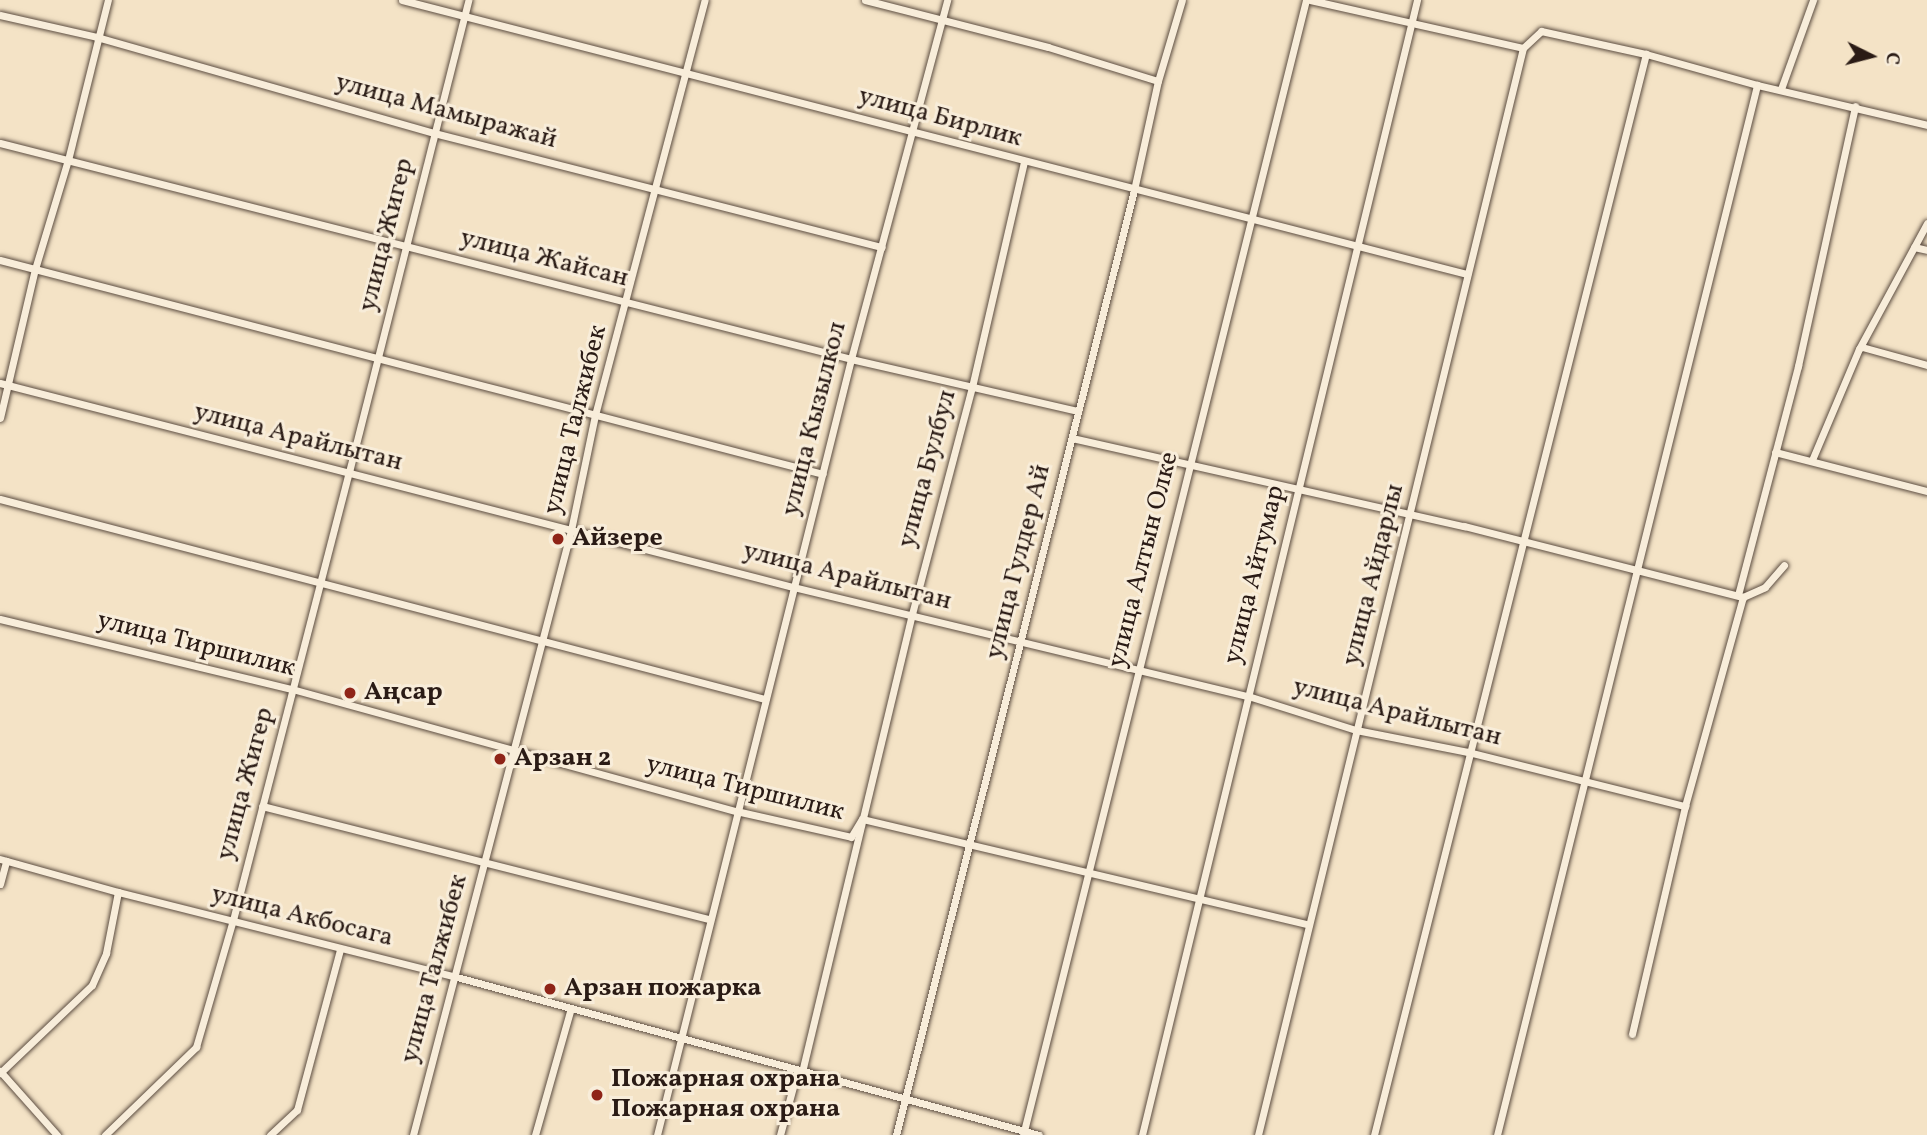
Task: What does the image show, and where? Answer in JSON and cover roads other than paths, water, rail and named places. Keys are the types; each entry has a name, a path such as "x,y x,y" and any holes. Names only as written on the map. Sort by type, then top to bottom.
{"street":[{"path":"0,418 36,269 68,160 108,0"},
{"name":"улица Бирлик","path":"402,0 1467,274"},
{"name":"улица Жигер","path":"105,1135 196,1047 233,920 468,0"},
{"name":"улица Талжибек","path":"413,1135 571,530 595,415 658,188 705,0"},
{"path":"865,0 1158,81"},
{"name":"улица Кызылкол","path":"657,1135 851,359 947,0"},
{"name":"улица Гулдер Ай","path":"895,1135 1134,190 1158,81 1182,0"},
{"path":"1308,0 1523,48 1541,31 1646,54 1757,85 1927,125"},
{"name":"улица Алтын Олке","path":"1023,1133 1308,0"},
{"name":"улица Айтумар","path":"1142,1135 1409,24 1417,0"},
{"path":"1781,89 1814,0"},
{"name":"улица Мамыражай","path":"0,15 97,37 434,133 883,247"},
{"name":"улица Айдарлы","path":"1258,1135 1523,48"},
{"path":"1374,1135 1468,752 1646,54"},
{"path":"1497,1135 1757,85"},
{"path":"1632,1034 1685,806 1801,352 1855,106"},
{"name":"улица Жайсан","path":"0,143 851,359 1078,411"},
{"name":"улица Булбул","path":"780,1135 799,1072 912,614 972,387 1024,161"},
{"path":"1812,460 1862,347 1927,223"},
{"path":"1914,247 1927,250"},
{"path":"0,260 823,474"},
{"path":"1862,347 1927,365"},
{"name":"улица Арайлытан","path":"0,383 793,587 1248,695 1356,730 1468,752 1685,806"},
{"path":"1072,438 1522,541 1636,572 1740,596 1765,587 1784,565"},
{"path":"1775,452 1927,491"},
{"path":"0,499 320,581 540,643 765,699"},
{"name":"улица Тиршилик","path":"0,619 292,689 736,811 851,837 862,818 1309,925"},
{"path":"262,806 710,919"},
{"path":"0,884 3,860"},
{"name":"улица Акбосага","path":"3,860 118,892 453,976 682,1037 799,1072 905,1097 1023,1133 1039,1135"},
{"path":"57,1135 0,1072 92,985 106,953 118,892"},
{"path":"270,1135 297,1110 340,949"},
{"path":"535,1135 571,1008"}],"place":[{"name":"Айзере","path":"558,539"},
{"name":"Аңсар","path":"350,693"},
{"name":"Арзан 2","path":"500,759"},
{"name":"Арзан пожарка","path":"550,989"},
{"name":"Пожарная охрана Пожарная охрана","path":"597,1095"}]}
